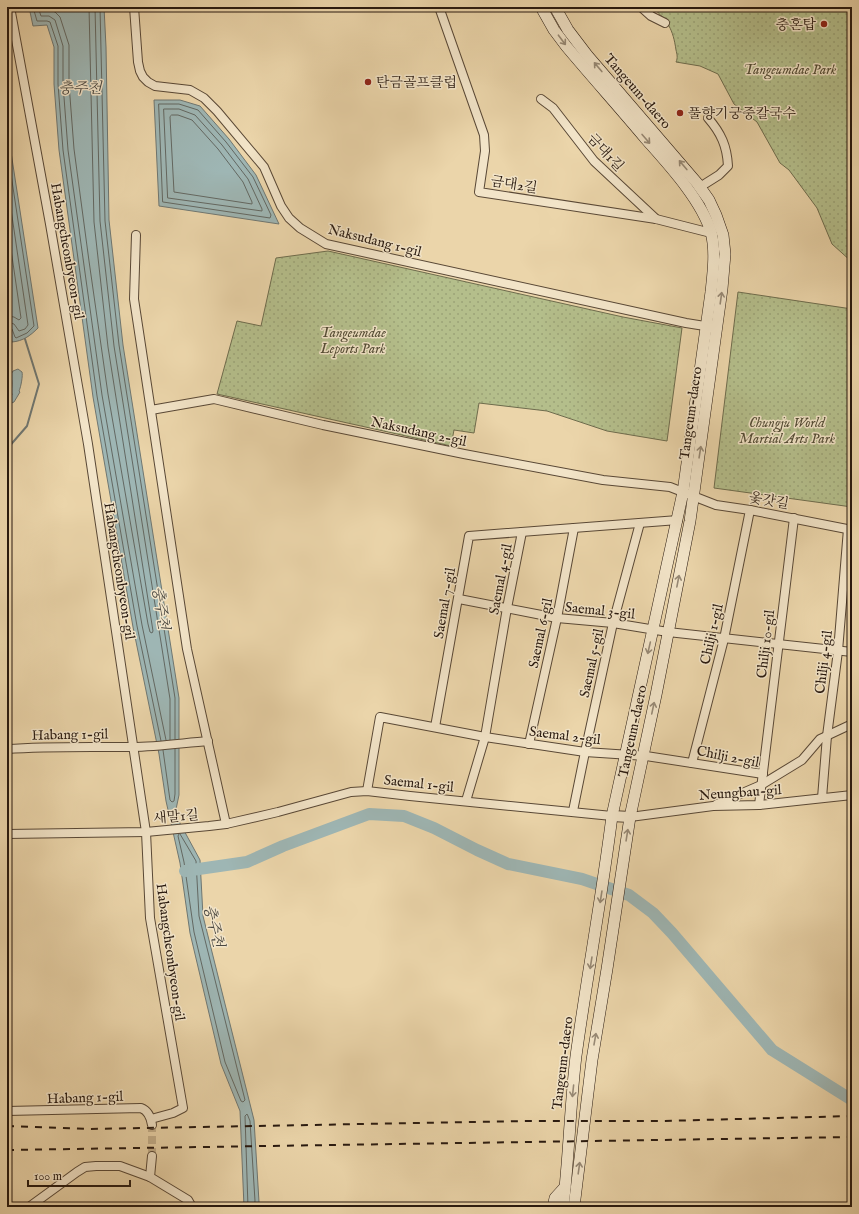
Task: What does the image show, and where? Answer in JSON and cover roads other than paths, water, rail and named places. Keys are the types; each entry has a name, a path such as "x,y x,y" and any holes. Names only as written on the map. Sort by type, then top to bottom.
{"main road":[{"name":"Tangeum-daero","path":"541,7 554,30 566,46 661,156 684,185 702,213 711,233 714,262 711,292 711,327 693,497 620,874 607,969 592,1060 575,1205"},
{"name":"Tangeum-daero","path":"554,7 568,30 587,55 676,156 700,187 716,215 724,243 725,266 711,327 678,520 612,816 606,869 576,1056 568,1133 563,1207"},
{"path":"553,1207 555,1198 565,1187"}],"street":[{"name":"Habangcheonbyeon-gil","path":"10,7 52,232 88,444 146,832 147,880 150,918 183,1108 152,1122"},
{"name":"Naksudang 1-gil","path":"134,7 138,62 143,77 155,86 190,90 204,98 260,161 281,206 289,218 300,228 326,244 686,323 711,327"},
{"name":"금대2길","path":"439,7 484,135 485,151 479,192 656,219 711,233"},
{"path":"641,7 651,16 665,23"},
{"name":"금대1길","path":"541,99 553,108 594,161 656,219"},
{"path":"700,187 719,175 728,166 728,153 724,142 708,118"},
{"path":"136,235 134,299 187,648 226,824"},
{"name":"Naksudang 2-gil","path":"151,410 214,399 323,425 464,454 603,480 670,487 683,492"},
{"name":"옻갓길","path":"683,492 716,505 850,529"},
{"name":"Chilji 1-gil","path":"692,762 724,639 750,510"},
{"name":"Chilji 10-gil","path":"762,774 794,518"},
{"name":"Saemal 4-gil","path":"466,801 485,737 507,608 522,532 678,520"},
{"name":"Saemal 5-gil","path":"574,811 584,752 613,622 640,523"},
{"name":"Saemal 6-gil","path":"530,744 557,618 574,528"},
{"name":"Chilji 4-gil","path":"822,798 827,736 838,651 850,529"},
{"name":"Saemal 7-gil","path":"435,727 469,536 522,532"},
{"name":"Saemal 3-gil","path":"459,599 557,618 613,622 668,632 852,652"},
{"name":"Saemal 2-gil","path":"367,791 380,718 485,737 584,752 642,756"},
{"name":"Chilji 2-gil","path":"761,785 802,760 820,739 852,724"},
{"name":"Habang 1-gil","path":"7,749 85,746 133,747 208,741"},
{"name":"Chilji 2-gil","path":"642,756 692,762 762,774 761,785"},
{"path":"759,804 761,785"},
{"path":"714,806 761,785"},
{"name":"Saemal 1-gil","path":"209,826 226,824 278,812 328,797 351,792 367,791 612,816"},
{"name":"Neungbau-gil","path":"630,817 714,806 759,804 852,795"},
{"path":"612,816 630,817"},
{"name":"새말1길","path":"7,834 146,832 209,826"},
{"name":"Habang 1-gil","path":"7,1111 141,1108 147,1112 152,1122"},
{"path":"150,1177 152,1156"},
{"path":"29,1207 85,1167 102,1166 120,1166 150,1177 188,1200 192,1207"}],"water":[{"name":"충주천","path":"29,7 104,7 109,220 123,345 179,698 179,795 175,814 200,860 203,916 254,1120 259,1202 257,1207 244,1207 240,1111 221,1064 190,933 180,863 166,801 159,754 133,627 93,397 59,150 54,84 54,47 47,25 33,26"},
{"path":"154,100 180,100 200,106 229,139 256,175 279,224 159,206"},
{"path":"7,126 38,328 26,338 20,341 12,342 7,325"},
{"path":"18,369 22,372 20,392 14,402 7,405 7,399 12,395 12,381 10,376 13,371"}],"waterway":[{"path":"7,449 27,426 39,384 25,339"},
{"path":"185,871 247,862 283,846 369,814 404,816 434,828 508,864 582,879 629,895 653,913 672,933 772,1050 852,1100"}],"tunnel":[{"path":"152,1125 152,1156"}],"railway":[{"path":"7,1126 89,1129 528,1121 663,1121 852,1116"},
{"path":"7,1150 852,1137"}],"place":[{"name":"충혼탑","path":"824,24"},
{"name":"탄금골프클럽","path":"368,82"},
{"name":"풀향기궁중칼국수","path":"680,113"}],"park label":[{"name":"Tangeumdae Park","path":"790,69"},
{"name":"Tangeumdae Leports Park","path":"353,340"},
{"name":"Chungju World Martial Arts Park","path":"787,430"}]}
